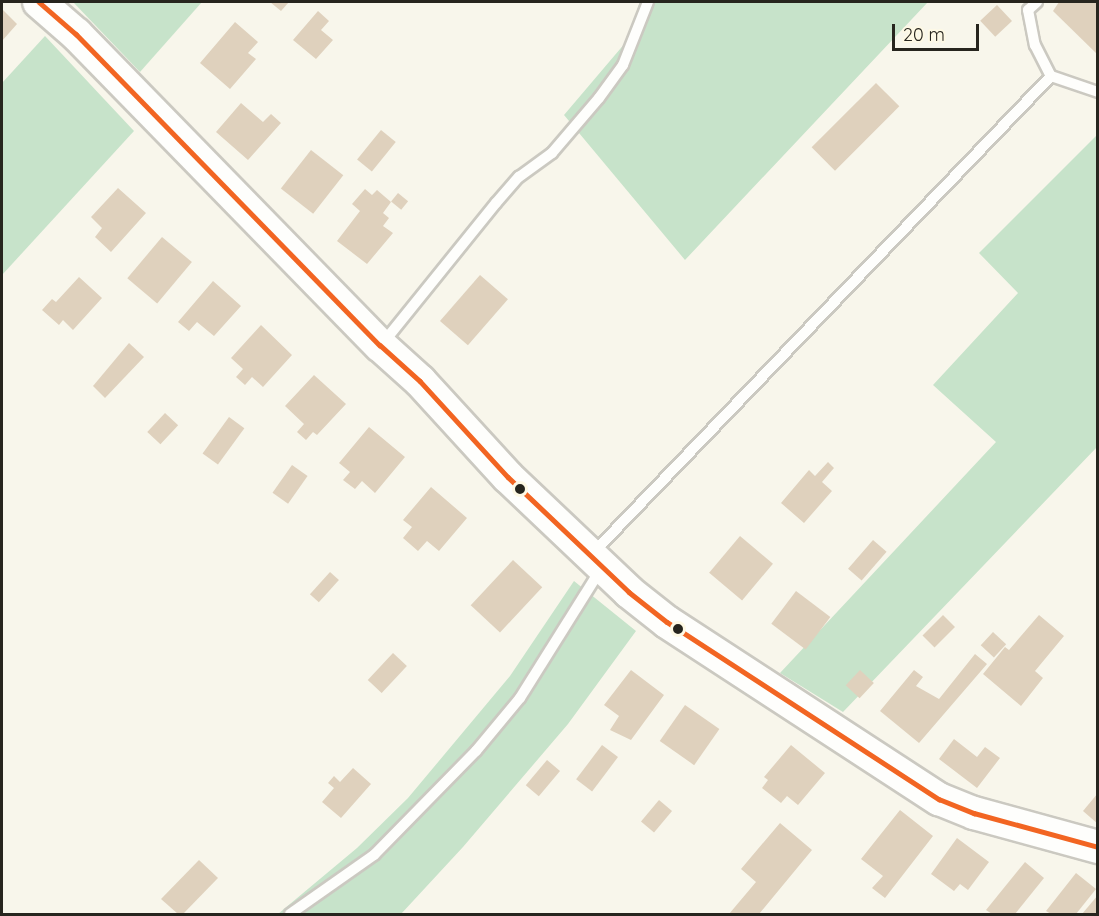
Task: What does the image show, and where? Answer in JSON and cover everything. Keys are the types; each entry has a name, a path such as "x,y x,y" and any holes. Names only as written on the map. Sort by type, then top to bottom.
{"street":[{"path":"39,2 76,34 380,345 420,381 460,428 595,563 667,622 939,799 974,813 1098,846"}],"lane":[{"path":"380,345 405,320 503,194 519,177 552,153 599,98 627,56 648,2"},
{"path":"1037,2 1028,10 1035,45 1051,76 1098,92"},
{"path":"290,915 374,855 476,751 520,698 595,563 1051,76"}],"green space":[{"path":"73,2 202,2 140,72"},
{"path":"640,2 928,2 685,260 564,115 626,42"},
{"path":"45,36 134,131 2,275 2,83"},
{"path":"1097,135 1097,447 843,712 780,673 996,442 933,385 1018,293 979,253"},
{"path":"574,581 636,631 568,724 463,847 401,914 278,914 357,848 408,798 510,676"}],"building":[{"path":"270,2 289,2 281,11"},
{"path":"1059,2 1098,2 1098,55 1053,11"},
{"path":"997,5 1012,21 995,37 980,21"},
{"path":"2,9 17,24 2,41"},
{"path":"318,11 329,21 321,30 333,40 316,59 293,40"},
{"path":"235,22 258,42 248,53 256,59 230,89 200,63"},
{"path":"876,83 899,106 835,171 812,147"},
{"path":"241,103 263,122 271,114 281,123 248,160 216,132"},
{"path":"381,130 396,142 372,171 357,160"},
{"path":"311,150 343,175 313,214 281,189"},
{"path":"118,188 146,213 111,252 95,237 102,228 91,217"},
{"path":"365,189 372,195 377,190 391,202 383,213 389,218 383,226 393,233 367,264 337,241 360,211 352,204"},
{"path":"398,193 408,201 401,210 391,202"},
{"path":"162,237 192,262 157,303 127,278"},
{"path":"480,275 508,299 468,345 440,321"},
{"path":"79,277 102,298 73,330 63,320 59,325 42,310 52,299 56,302"},
{"path":"213,281 241,306 214,336 197,322 189,331 178,322"},
{"path":"261,325 292,355 263,387 252,377 245,385 236,377 243,369 231,358"},
{"path":"129,343 144,357 105,398 93,386"},
{"path":"314,375 346,404 317,435 313,432 306,440 297,432 304,424 285,406"},
{"path":"165,413 178,425 160,444 147,432"},
{"path":"229,417 244,428 218,465 203,453"},
{"path":"369,427 405,457 375,493 362,481 355,489 343,480 350,472 339,463"},
{"path":"828,462 834,468 822,482 832,491 804,523 781,503 809,470 815,476"},
{"path":"292,465 308,476 288,504 272,493"},
{"path":"431,487 467,518 439,551 427,541 418,551 403,538 412,527 403,520"},
{"path":"740,536 773,564 742,600 709,573"},
{"path":"873,540 887,552 862,580 848,569"},
{"path":"513,560 542,587 500,633 471,605"},
{"path":"330,572 339,580 319,602 310,594"},
{"path":"796,591 830,617 806,650 771,624"},
{"path":"943,615 955,627 935,648 922,636"},
{"path":"1039,615 1064,636 1035,671 1043,678 1021,706 983,674 1005,647 1009,650"},
{"path":"993,632 1006,644 994,657 981,645"},
{"path":"393,653 407,666 382,693 368,680"},
{"path":"975,654 987,664 919,743 880,711 914,670 923,677 916,686 939,699"},
{"path":"631,670 664,695 631,740 610,730 619,716 604,705"},
{"path":"860,670 874,683 860,698 846,685"},
{"path":"685,705 719,729 694,765 660,741"},
{"path":"954,739 977,757 985,747 1000,758 977,788 939,759"},
{"path":"602,745 618,757 592,791 576,779"},
{"path":"791,745 825,773 798,805 787,796 781,803 762,788 768,780 764,777"},
{"path":"547,760 560,771 539,796 526,785"},
{"path":"353,768 371,784 341,818 322,802 334,788 328,783 334,776 340,782"},
{"path":"1098,793 1098,824 1083,811"},
{"path":"659,800 672,811 654,832 641,821"},
{"path":"900,810 933,836 885,898 872,888 883,876 861,859"},
{"path":"780,823 812,850 759,914 729,914 756,882 741,869"},
{"path":"957,838 989,862 968,890 960,884 954,891 931,874"},
{"path":"199,860 218,878 183,914 178,914 161,899"},
{"path":"1025,862 1044,878 1015,914 992,914 986,910"},
{"path":"1076,873 1096,889 1076,914 1051,914 1046,911"},
{"path":"1098,895 1098,914 1082,914"}],"transit line":[{"path":"39,2 76,34 380,345 420,381 508,477 629,592 667,622 939,799 974,813 1098,847"}]}
